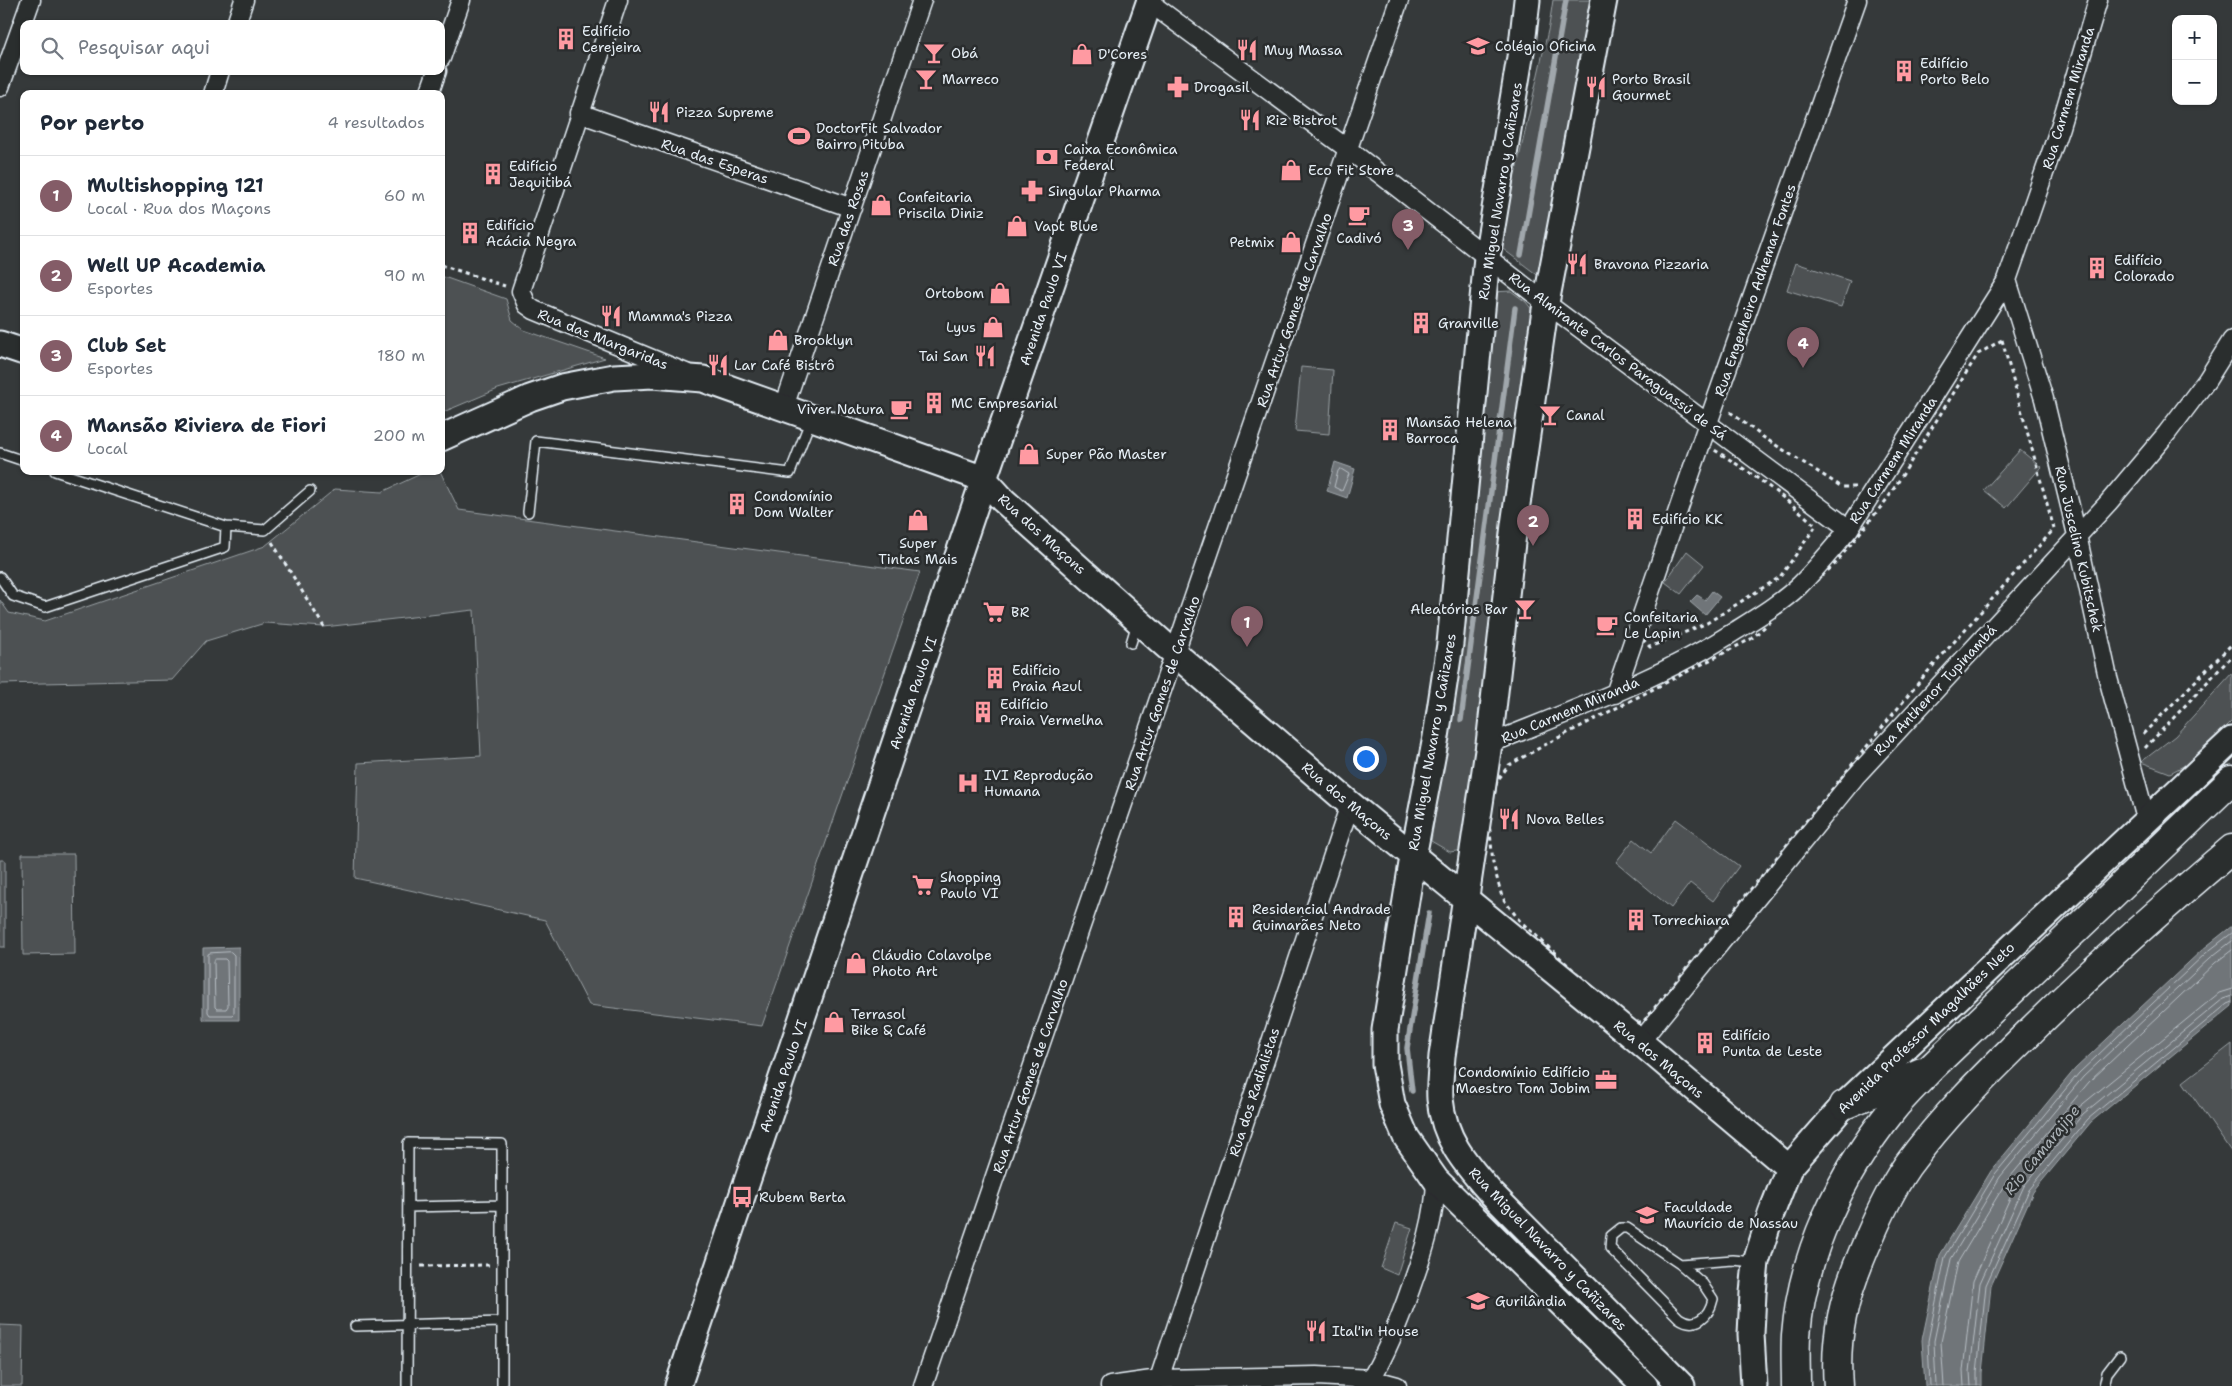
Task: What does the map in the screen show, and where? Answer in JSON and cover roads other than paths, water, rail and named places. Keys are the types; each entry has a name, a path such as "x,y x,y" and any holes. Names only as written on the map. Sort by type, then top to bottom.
{"main road":[{"path":"2209,803 2232,770"},
{"path":"1796,1386 1796,1335 1808,1270 1836,1194 1863,1150 1892,1109 1931,1068 2232,780"},
{"path":"1838,1386 1836,1360 1840,1320 1849,1286 1879,1215 1907,1167 1947,1116 2002,1058 2148,919 2232,849"},
{"path":"1844,1105 1931,1068"}],"street":[{"path":"24,20 31,0"},
{"path":"237,20 244,0"},
{"path":"445,46 461,0"},
{"path":"579,113 618,0"},
{"name":"Rua Artur Gomes de Carvalho","path":"923,1386 1134,764 1176,654 1399,0"},
{"name":"Rua Miguel Navarro y Cañizares","path":"1527,0 1522,45 1487,257 1450,644 1436,737 1413,857 1385,1030 1385,1064 1392,1104 1406,1137 1436,1180 1645,1386"},
{"name":"Rua Miguel Navarro y Cañizares","path":"1604,0 1546,304 1514,525 1489,744 1442,1056 1440,1098 1447,1131 1457,1152 1491,1193 1682,1386"},
{"name":"Rua Engenheiro Adhemar Fontes","path":"1615,694 1857,0"},
{"name":"Rua Carmem Miranda","path":"1489,744 1615,694 1711,646 1760,615 1797,587 1822,562 1849,529 2008,280 2060,127 2098,0"},
{"name":"Rua das Rosas","path":"784,407 852,208 918,1"},
{"name":"Rua Almirante Carlos Paraguassú de Sá","path":"1149,1 1349,150 1546,304 1849,529"},
{"name":"Avenida Paulo VI","path":"678,1386 984,479 1149,1"},
{"path":"0,88 20,31"},
{"path":"214,90 219,75"},
{"path":"430,90 436,75"},
{"name":"Rua das Esperas","path":"579,113 852,208"},
{"name":"Rua das Margaridas","path":"579,113 521,292 527,306 702,379 984,479"},
{"name":"Rua Juscelino Kubitschek","path":"2008,280 2044,399 2077,535 2108,678 2146,819"},
{"name":"Rua Anthenor Tupinambá","path":"1640,1042 1855,777 2108,502 2167,433 2207,380 2232,340"},
{"path":"0,344 20,351"},
{"path":"445,436 530,398 588,380 652,375 702,379"},
{"name":"Rua dos Maçons","path":"984,479 1135,632 1176,654 1413,857 1640,1042 1789,1168"},
{"name":"Avenida Professor Magalhães Neto","path":"1750,1382 1752,1293 1756,1262 1771,1214 1789,1168 1844,1105 2232,740"},
{"name":"Rua dos Radialistas","path":"1158,1379 1350,804"},
{"path":"1371,1379 1393,1336 1427,1243 1435,1200 1436,1180"},
{"path":"1110,1386 1158,1379 1317,1376 1371,1379 1397,1386"}],"lane":[{"path":"528,512 536,441 790,473 812,417"},
{"path":"0,453 20,460"},
{"path":"67,475 226,527 266,530 310,491"},
{"path":"0,577 12,596 45,607 225,547 226,527"},
{"path":"407,1386 408,1143 502,1144 502,1386"},
{"path":"408,1207 502,1205"},
{"path":"1680,1264 1703,1284 1713,1300 1702,1319 1695,1323 1686,1323 1679,1318 1624,1264 1610,1248 1609,1242 1615,1232 1627,1228 1680,1264 1733,1260 1756,1262"},
{"path":"355,1326 502,1322"},
{"path":"2104,1386 2107,1372 2120,1356"}],"water":[{"path":"1335,462 1355,469 1347,498 1327,491"},
{"path":"1712,591 1720,597 1705,615 1690,602 1697,595 1705,600"},
{"name":"Rio Camarajipe","path":"2232,926 2232,1006 2091,1122 2033,1192 1991,1286 1982,1386 1925,1386 1922,1340 1940,1255 1991,1171 2075,1069 2203,949"},
{"path":"239,947 239,1020 203,1020 203,948"}],"waterway":[{"path":"1521,255 1566,0"},
{"path":"1461,720 1515,308"},
{"path":"1412,1091 1407,1048 1429,913"}],"place":[{"name":"Edifício Cerejeira","path":"566,39"},
{"name":"Colégio Oficina","path":"1478,46"},
{"name":"Muy Massa","path":"1247,50"},
{"name":"Obá","path":"934,53"},
{"name":"D'Cores","path":"1082,54"},
{"name":"Edifício Porto Belo","path":"1904,71"},
{"name":"Marreco","path":"926,79"},
{"name":"Drogasil","path":"1178,87"},
{"name":"Porto Brasil Gourmet","path":"1596,87"},
{"name":"Pizza Supreme","path":"659,112"},
{"name":"Riz Bistrot","path":"1250,120"},
{"name":"DoctorFit Salvador Bairro Pituba","path":"799,136"},
{"name":"Caixa Econômica Federal","path":"1047,157"},
{"name":"Eco Fit Store","path":"1291,170"},
{"name":"Edifício Jequitibá","path":"493,174"},
{"name":"Singular Pharma","path":"1032,191"},
{"name":"Confeitaria Priscila Diniz","path":"881,205"},
{"name":"Cadivó","path":"1359,215"},
{"name":"Vapt Blue","path":"1017,226"},
{"name":"Edifício Acácia Negra","path":"470,233"},
{"name":"Petmix","path":"1291,242"},
{"name":"Club Set","path":"1408,250"},
{"name":"Bravona Pizzaria","path":"1577,264"},
{"name":"Edifício Colorado","path":"2097,268"},
{"name":"Ortobom","path":"1000,293"},
{"name":"Mamma's Pizza","path":"611,316"},
{"name":"Granville","path":"1421,323"},
{"name":"Lyus","path":"993,327"},
{"name":"Brooklyn","path":"778,340"},
{"name":"Tai San","path":"985,356"},
{"name":"Lar Café Bistrô","path":"718,365"},
{"name":"Mansão Riviera de Fiori","path":"1803,368"},
{"name":"MC Empresarial","path":"934,403"},
{"name":"Viver Natura","path":"901,409"},
{"name":"Canal","path":"1550,415"},
{"name":"Mansão Helena Barroca","path":"1390,430"},
{"name":"Super Pão Master","path":"1029,454"},
{"name":"Condomínio Dom Walter","path":"737,504"},
{"name":"Edifício KK","path":"1635,519"},
{"name":"Super Tintas Mais","path":"918,520"},
{"name":"Well UP Academia","path":"1533,546"},
{"name":"Aleatórios Bar","path":"1525,609"},
{"name":"BR","path":"994,612"},
{"name":"Confeitaria Le Lapin","path":"1607,625"},
{"name":"Multishopping 121","path":"1247,647"},
{"name":"Edifício Praia Azul","path":"995,678"},
{"name":"Edifício Praia Vermelha","path":"983,712"},
{"name":"IVI Reprodução Humana","path":"968,783"},
{"name":"Nova Belles","path":"1509,819"},
{"name":"Shopping Paulo VI","path":"923,885"},
{"name":"Residencial Andrade Guimarães Neto","path":"1236,917"},
{"name":"Torrechiara","path":"1636,920"},
{"name":"Cláudio Colavolpe Photo Art","path":"856,963"},
{"name":"Terrasol Bike & Café","path":"834,1022"},
{"name":"Edifício Punta de Leste","path":"1705,1043"},
{"name":"Condomínio Edifício Maestro Tom Jobim","path":"1606,1080"},
{"name":"Rubem Berta","path":"742,1197"},
{"name":"Faculdade Maurício de Nassau","path":"1647,1215"},
{"name":"Gurilândia","path":"1478,1301"},
{"name":"Ital'in House","path":"1316,1331"}]}
